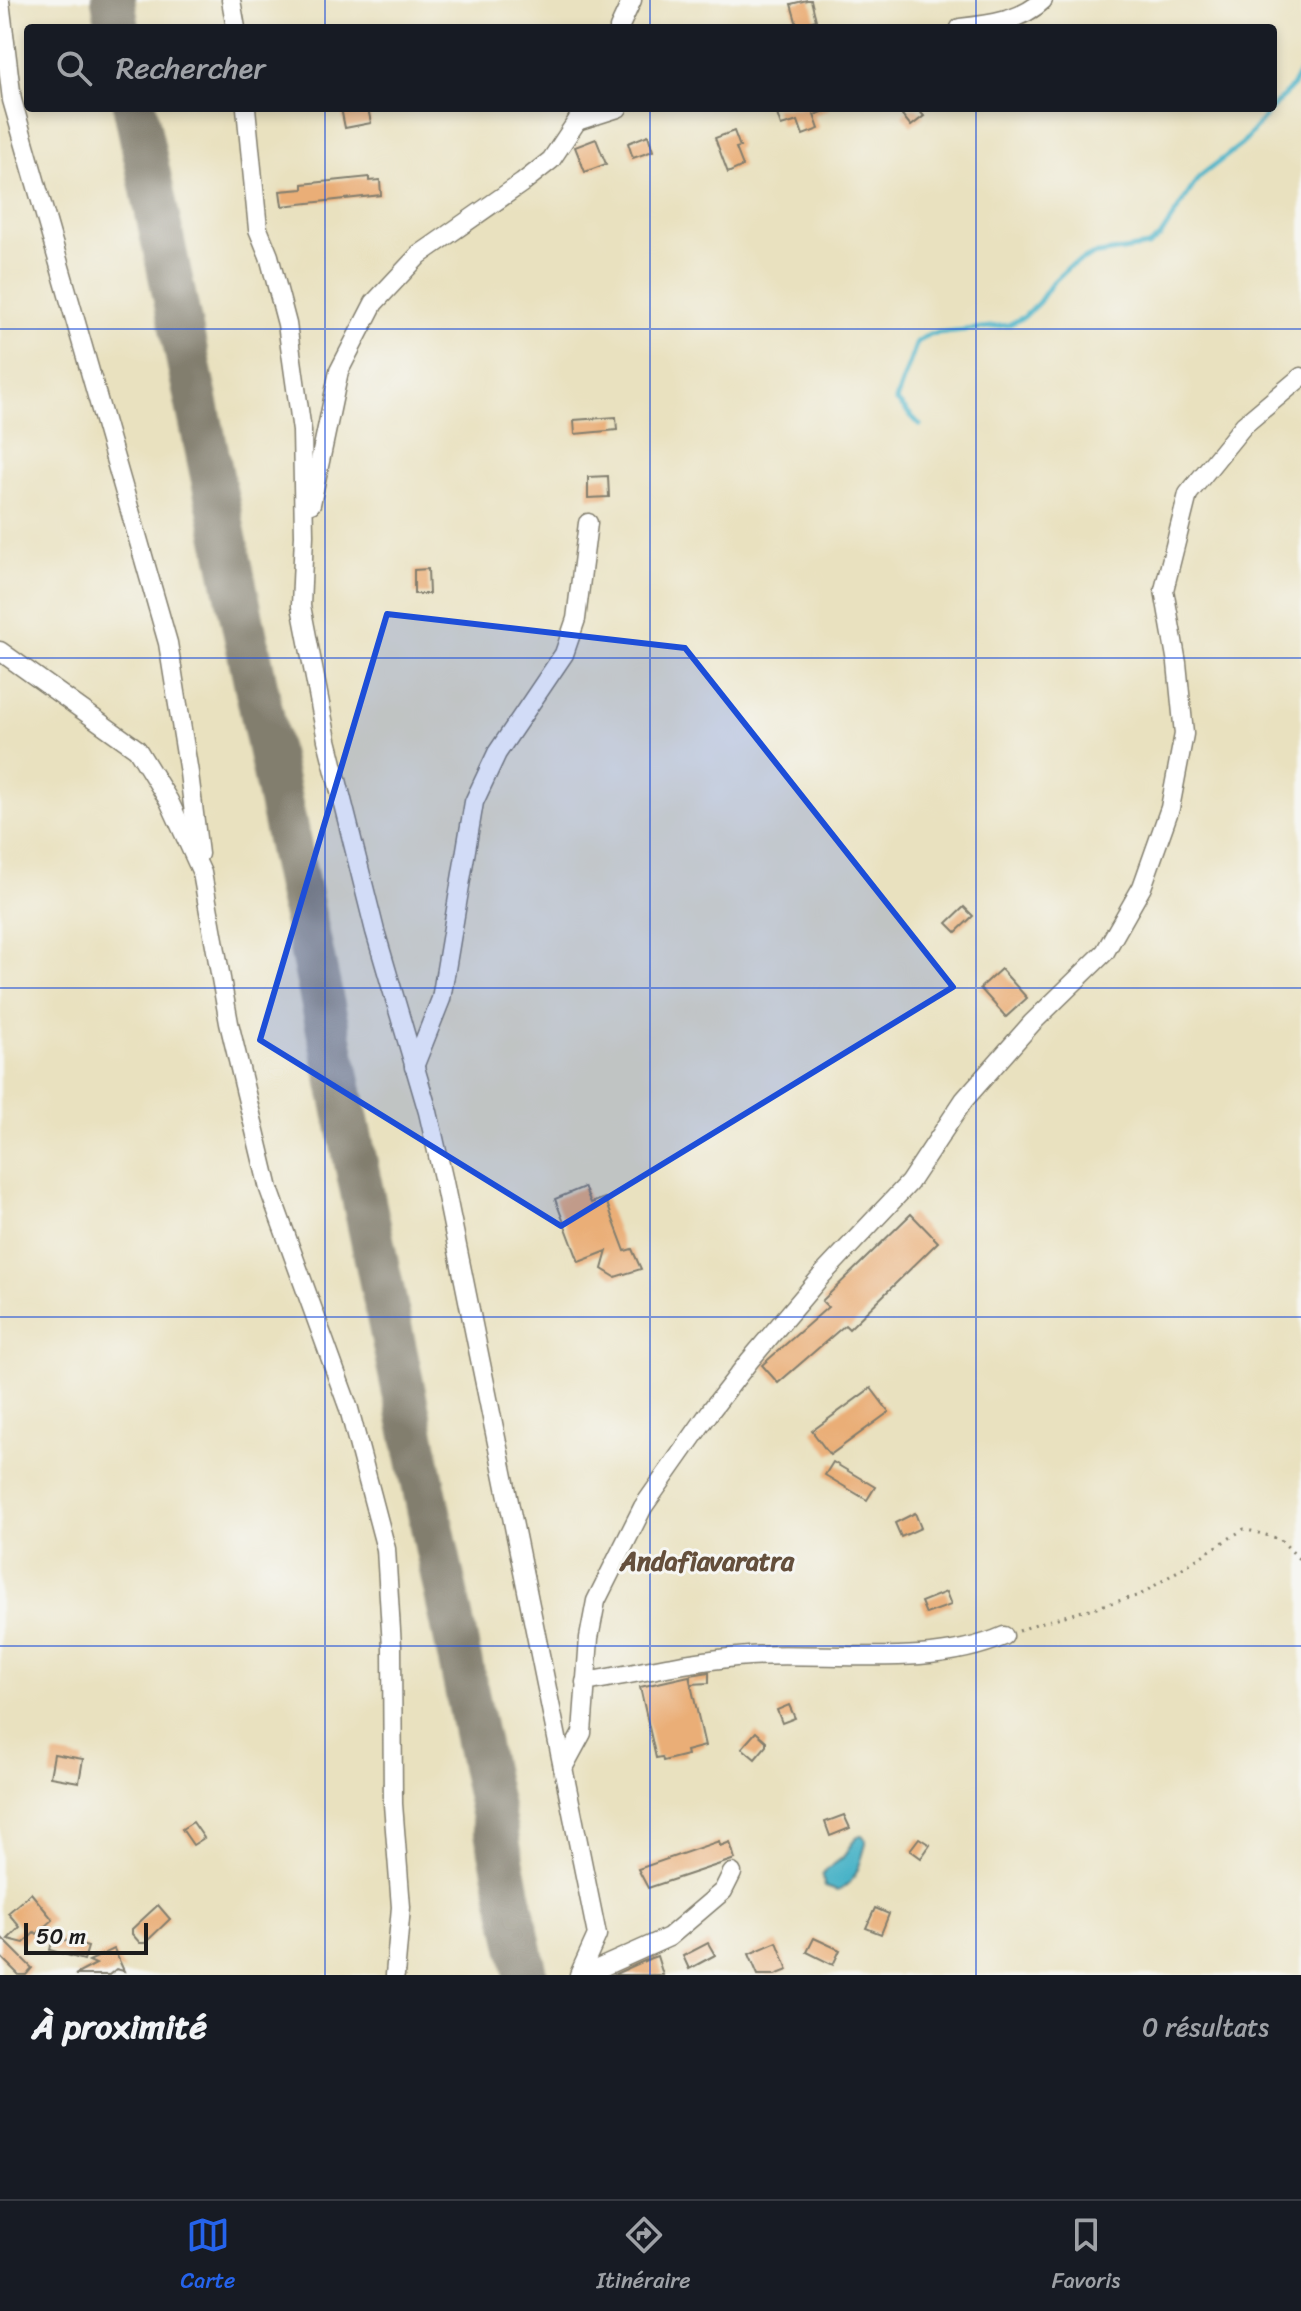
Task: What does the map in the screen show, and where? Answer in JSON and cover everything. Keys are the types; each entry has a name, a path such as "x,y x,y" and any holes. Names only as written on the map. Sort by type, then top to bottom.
{"street":[{"path":"231,0 235,24"},
{"path":"621,24 632,0"},
{"path":"989,24 1027,13 1043,0"},
{"path":"0,1 12,100 168,643 202,873 229,1023 269,1189 349,1409 386,1549 392,1647 393,1804 401,1907 395,1975"},
{"path":"246,112 258,229 269,256 287,324 302,431 304,535 301,606 327,740 375,931 428,1112 502,1465 597,1935 581,1975"},
{"path":"304,535 339,371 374,303 419,255 551,160 580,114"},
{"path":"563,1768 582,1733 589,1638 596,1601 651,1495 750,1360 823,1274 909,1183 964,1100 1032,1023 1105,952 1142,887 1170,808 1184,734 1177,663 1164,590 1188,494 1244,425 1301,377"},
{"path":"414,1067 441,999 474,802 497,753 564,654 576,619 588,523"},
{"path":"0,651 137,749 169,801 202,873"},
{"path":"585,1682 748,1656 923,1655 979,1647 1004,1636"},
{"path":"581,1975 669,1937 723,1891 732,1873"}],"path":[{"path":"1004,1636 1140,1595 1244,1529 1280,1539 1301,1561"}],"highlighted area":[{"path":"387,614 685,648 953,987 561,1226 260,1040"}],"water":[{"path":"861,1835 866,1844 853,1878 837,1891 825,1887 824,1873 843,1857"}],"building":[{"path":"811,0 816,20 797,24 791,4"},
{"path":"342,112 369,112 371,123 345,128"},
{"path":"776,112 823,112 814,115 819,129 803,135 798,121 781,126"},
{"path":"920,112 924,116 911,126 902,115"},
{"path":"734,131 743,166 728,173 715,138"},
{"path":"648,135 653,151 633,158 628,143"},
{"path":"596,139 606,164 585,172 575,147"},
{"path":"369,177 369,181 380,180 381,195 282,206 280,191 303,189 303,184"},
{"path":"616,417 617,430 575,434 574,420"},
{"path":"608,476 609,497 588,498 588,477"},
{"path":"428,569 429,594 414,594 414,570"},
{"path":"964,907 973,916 956,932 947,923"},
{"path":"1001,969 1027,998 1006,1017 980,988"},
{"path":"584,1187 591,1203 605,1198 625,1251 632,1249 641,1269 615,1277 602,1269 607,1251 579,1262 555,1199"},
{"path":"911,1214 938,1242 849,1329 845,1325 778,1383 762,1365 828,1307 822,1301"},
{"path":"871,1388 889,1412 830,1455 812,1431"},
{"path":"833,1462 875,1487 867,1500 825,1475"},
{"path":"915,1513 921,1528 901,1537 895,1523"},
{"path":"946,1592 951,1605 926,1614 921,1602"},
{"path":"709,1672 709,1683 691,1684 691,1675"},
{"path":"689,1676 705,1746 686,1751 687,1755 663,1761 662,1757 656,1758 640,1687"},
{"path":"789,1705 795,1718 782,1723 777,1710"},
{"path":"756,1732 766,1741 766,1746 755,1759 742,1748"},
{"path":"54,1754 83,1759 79,1782 50,1777"},
{"path":"844,1815 850,1828 830,1836 825,1822"},
{"path":"193,1822 204,1838 193,1845 182,1829"},
{"path":"919,1838 930,1845 921,1858 910,1850"},
{"path":"719,1841 720,1846 730,1842 735,1859 648,1888 638,1869"},
{"path":"31,1893 53,1920 24,1943 8,1939 20,1927 8,1913"},
{"path":"158,1905 170,1919 145,1943 140,1943 132,1934 132,1929"},
{"path":"875,1908 889,1914 881,1934 866,1928"},
{"path":"0,1936 32,1968 26,1975 19,1975 0,1956"},
{"path":"53,1937 88,1947 84,1960 50,1950"},
{"path":"814,1938 840,1950 833,1965 807,1952"},
{"path":"777,1942 788,1970 775,1975 758,1975 749,1954"},
{"path":"708,1943 715,1955 689,1969 683,1956"},
{"path":"114,1949 124,1971 116,1969 109,1975 75,1975 96,1964 89,1961"},
{"path":"657,1956 663,1975 613,1975 651,1958"}],"waterway":[{"path":"1277,103 1292,87 1301,70"},
{"path":"920,425 896,400 917,342 929,334 1008,325 1024,317 1069,267 1092,255 1148,246 1160,237 1199,177 1242,144 1269,112"}],"taxiway":[{"path":"113,0 117,24"},
{"path":"136,112 526,1975"}],"district":[{"name":"Andafiavaratra","path":"707,1561"}]}
